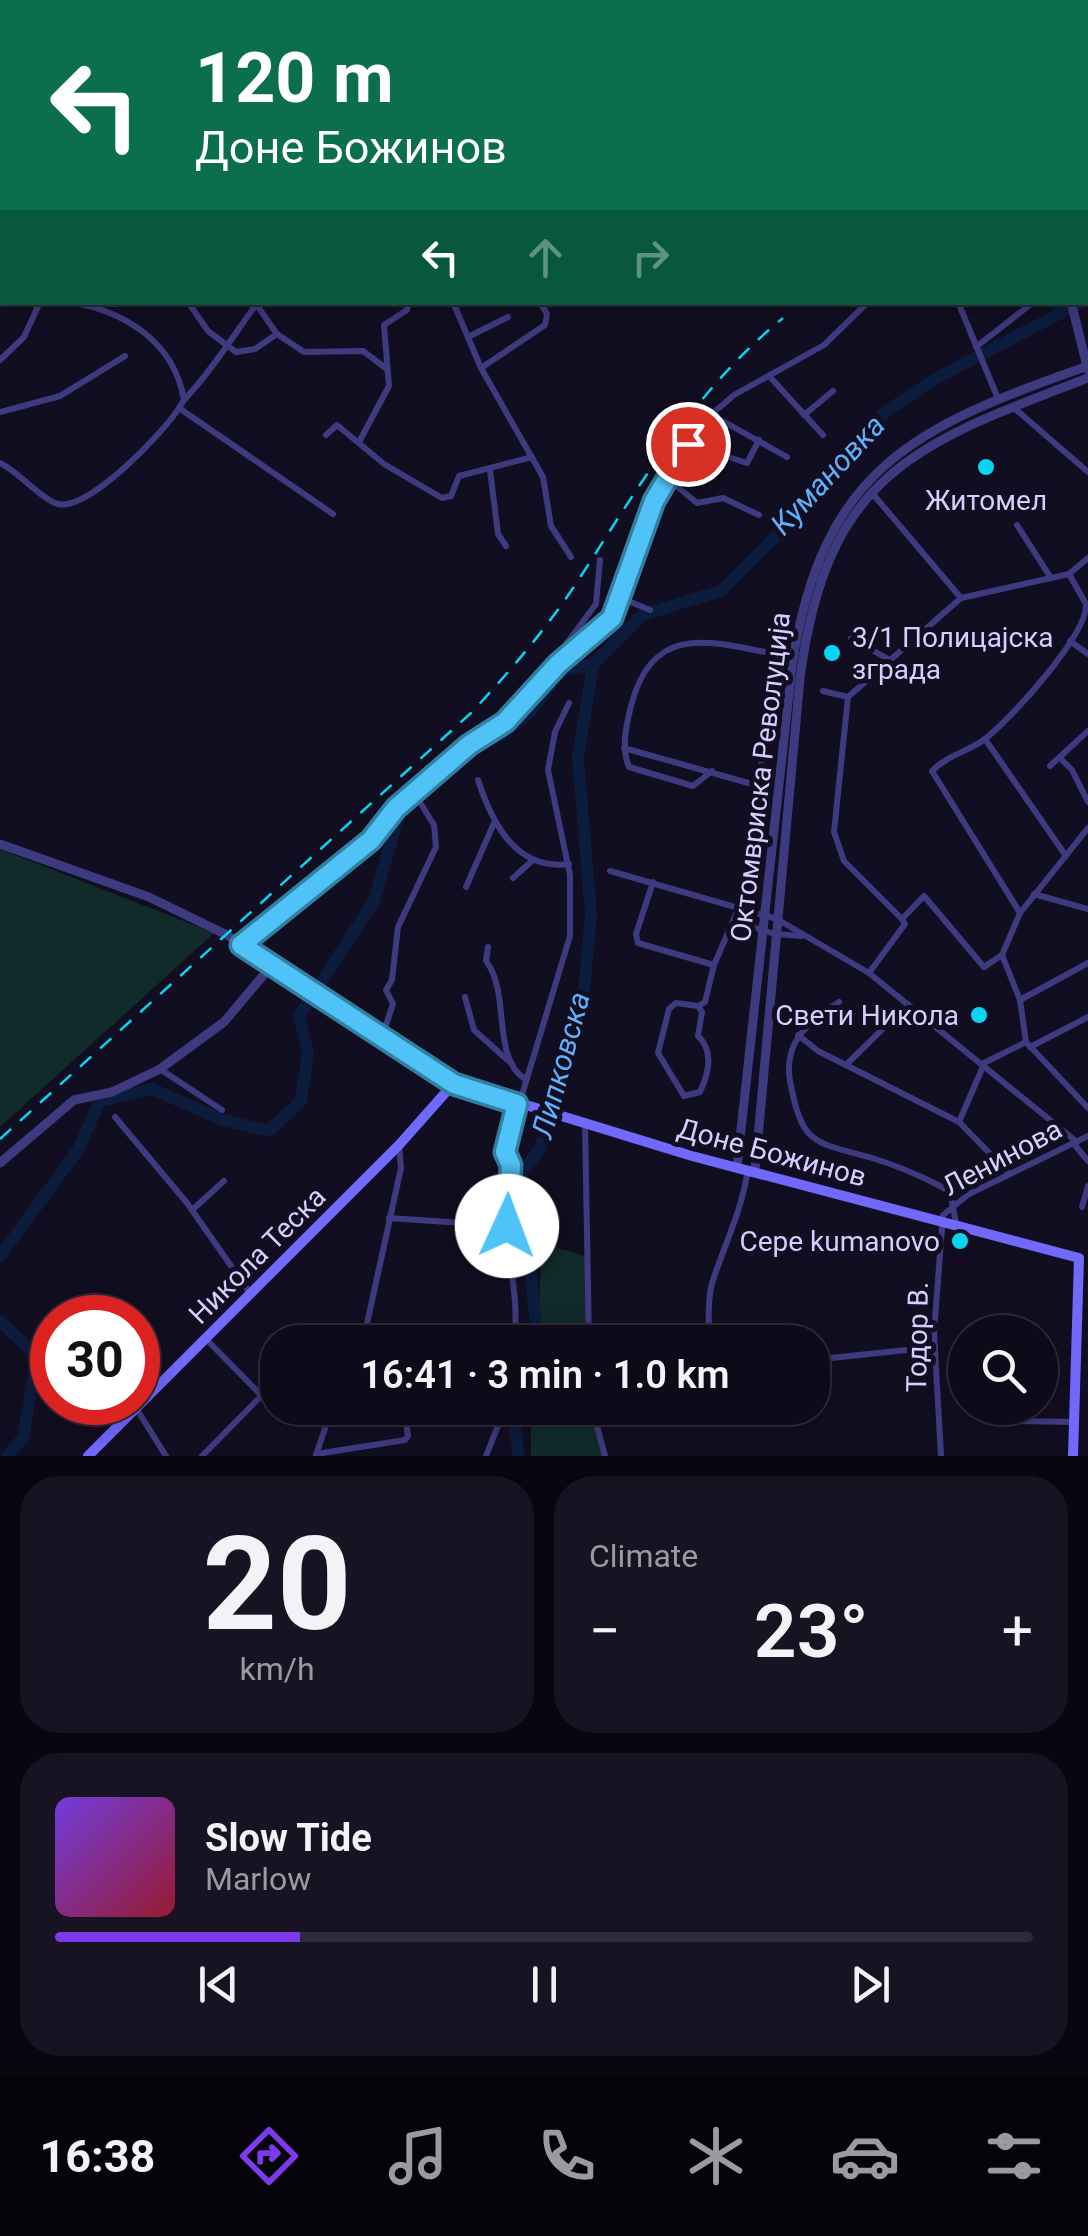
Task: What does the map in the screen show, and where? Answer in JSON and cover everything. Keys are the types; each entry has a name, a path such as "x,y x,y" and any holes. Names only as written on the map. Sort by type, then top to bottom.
{"main road":[{"name":"Доне Божинов","path":"454,1084 746,1168 1084,1257"},
{"name":"Никола Теска","path":"160,1384 399,1145 454,1084"},
{"path":"1073,1456 1084,1257"},
{"name":"Никола Теска","path":"88,1456 119,1425"}],"street":[{"path":"0,360 24,337 39,305"},
{"path":"88,305 106,308 133,321 175,370 184,400"},
{"path":"190,305 208,331 236,352 255,348 277,334"},
{"path":"2,463 22,474 51,501 70,502 134,462 228,348 230,336 255,305"},
{"path":"258,305 277,334 304,352 363,351 387,369"},
{"path":"358,442 390,386 384,325 388,318 407,310 408,305"},
{"path":"453,305 481,368 543,477 551,526 570,558"},
{"path":"481,368 546,325 548,314 542,305"},
{"path":"241,945 371,840 396,808 469,745 505,722 612,618 648,516 688,444 710,414 824,346 865,305"},
{"path":"959,305 999,401"},
{"path":"976,348 1030,305"},
{"path":"1072,305 1088,367"},
{"path":"468,337 508,316"},
{"path":"0,412 60,396 125,356"},
{"name":"Октомвриска Револуција","path":"746,1168 765,915 794,652 818,556 868,489 924,436 999,401 1088,367"},
{"path":"770,376 823,435"},
{"name":"Октомвриска Револуција","path":"746,1168 777,918 799,687 811,611 838,542 868,489 930,443 1012,406 1088,378"},
{"path":"804,415 833,391"},
{"path":"1012,406 1088,472"},
{"path":"179,408 333,514"},
{"path":"710,414 787,457"},
{"path":"326,435 337,425 384,464 442,498 451,496 459,476 532,457"},
{"path":"688,444 747,463 759,440"},
{"path":"490,470 498,534 506,546"},
{"path":"668,479 697,504 723,498 759,515"},
{"path":"868,489 961,598"},
{"path":"1018,525 1051,578"},
{"path":"869,973 904,928 902,919 851,870 834,840 848,697 961,598 1069,574 1088,558"},
{"path":"566,659 564,647 596,604 600,560"},
{"path":"1020,913 934,778 935,766 985,739 1033,696 1087,612 1083,594 1069,574"},
{"path":"621,598 650,610"},
{"path":"851,638 888,659"},
{"path":"712,771 694,786 628,767 624,748 641,674 662,654 706,640 774,654 794,652"},
{"path":"1070,641 1088,654"},
{"path":"698,1006 702,1016 698,1036 710,1051 700,1092 684,1096 658,1053 669,1009 676,1004 698,1006 704,1002 728,927 735,922 740,907 774,654"},
{"path":"824,691 848,697"},
{"path":"516,1325 507,1226 511,1165 505,1152 570,936 568,864 548,770 555,732 568,704"},
{"path":"1050,766 1088,731"},
{"path":"985,739 1066,856"},
{"path":"624,748 759,786"},
{"path":"1060,758 1072,770 1088,802"},
{"path":"478,780 494,824 532,860 550,866 568,864"},
{"path":"382,1037 393,1004 386,990 392,980 394,944 436,847 434,824 421,804"},
{"path":"466,887 494,824"},
{"path":"902,919 924,896 984,967 1002,955 1020,913 1087,831"},
{"path":"0,833 2,845 149,898 241,945 454,1084"},
{"path":"513,878 532,860"},
{"path":"610,871 777,918 869,973 984,1063 1075,1142 1088,1161"},
{"path":"653,882 636,934 638,944 714,965"},
{"path":"1034,894 1088,909"},
{"path":"735,922 775,934 807,936"},
{"path":"488,947 486,961 498,976 502,991 512,1065"},
{"path":"1002,955 1020,1000 1028,1044 1088,1108"},
{"path":"1020,1000 1088,962"},
{"path":"0,1163 74,1100 112,1092 160,1070 224,1022 272,965"},
{"path":"465,997 474,1030 526,1079"},
{"path":"839,1002 798,1035 788,1056 798,1115 808,1132 836,1152 872,1158 950,1192 956,1224"},
{"path":"846,1065 908,1004"},
{"path":"959,1122 984,1063 1088,1017"},
{"path":"798,1035 846,1065 959,1122 1010,1174"},
{"path":"160,1070 222,1110"},
{"path":"115,1118 192,1210 250,1293"},
{"path":"586,1124 590,1325"},
{"name":"Ленинова","path":"942,1220 953,1203 1088,1136"},
{"path":"367,1325 402,1160 399,1145"},
{"path":"710,1325 712,1281 736,1226 736,1204 746,1168"},
{"path":"192,1210 224,1182"},
{"path":"1082,1207 1088,1186"},
{"path":"390,1218 507,1226"},
{"name":"Тодор В.","path":"941,1456 935,1347 942,1220"},
{"path":"205,1338 260,1394"},
{"path":"830,1358 935,1347"},
{"path":"202,1456 260,1396"},
{"path":"1058,1422 1074,1422"},
{"path":"147,1425 166,1456"},
{"path":"326,1425 316,1455 404,1440 408,1436 406,1425"},
{"path":"486,1456 498,1425"},
{"path":"597,1425 605,1456"}],"green space":[{"path":"0,849 214,933 0,1127"},
{"path":"542,1228 558,1248 588,1257 586,1325 539,1325"},
{"path":"531,1425 596,1425 605,1456 531,1456"}],"waterway":[{"name":"Кумановка","path":"593,664 642,615 721,591 796,516 885,412 935,379 1076,305"},
{"path":"0,1256 78,1150 100,1101 152,1089 223,1120 269,1131 301,1101 308,1052 299,1016 374,901 400,811 473,746 502,734 531,711 561,671 593,664"},
{"name":"Липковска","path":"536,1325 521,1175 541,1147 552,1084 583,1001 591,915 578,758 593,664"},
{"path":"0,1321 37,1357 23,1438 7,1456"},
{"name":"Липковска","path":"516,1425 519,1456"}],"railway":[{"path":"0,1139 471,713 556,612 648,472 697,406 723,375 783,318"}],"place":[{"name":"Житомел","path":"986,467"},
{"name":"3/1 Полицајска зграда","path":"832,653"},
{"name":"Свети Никола","path":"979,1015"},
{"name":"Cepe kumanovo","path":"960,1241"}],"route":[{"path":"507,1226 511,1165 505,1152 517,1104 454,1084 241,945 371,840 396,808 469,745 505,722 558,664 578,651 612,618 654,501 688,444"}]}
